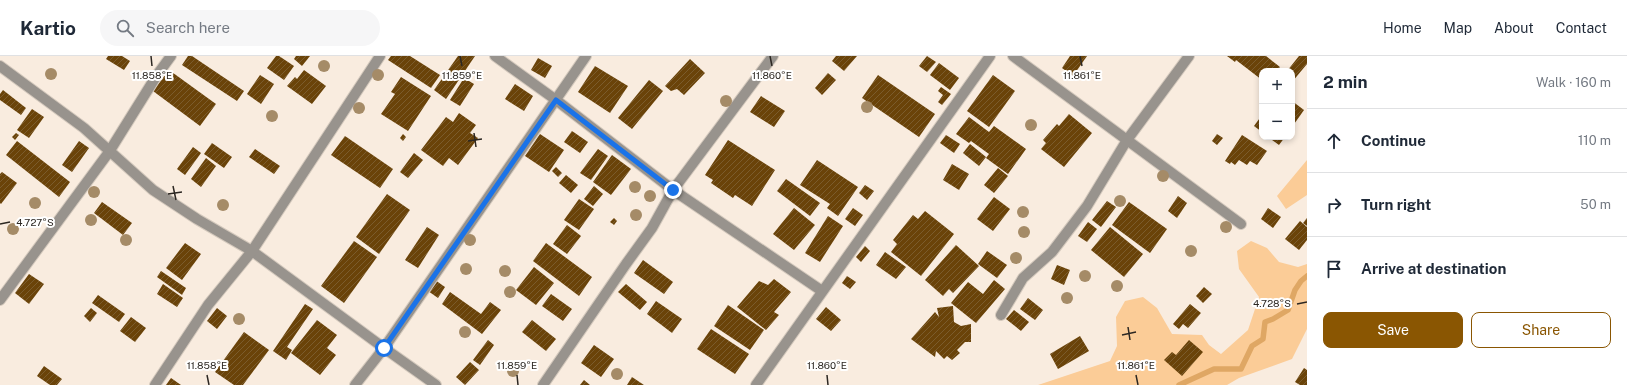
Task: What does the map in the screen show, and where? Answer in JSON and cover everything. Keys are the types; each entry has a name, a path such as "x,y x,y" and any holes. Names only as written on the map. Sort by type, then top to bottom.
{"street":[{"path":"0,300 109,152 157,75 171,56"},
{"path":"155,385 208,305 252,251 380,56"},
{"path":"495,56 556,100 673,190 822,291"},
{"path":"355,385 384,348 586,56"},
{"path":"543,385 652,228 673,190 772,56"},
{"path":"756,385 990,56"},
{"path":"1013,56 1241,224"},
{"path":"1001,315 1023,278 1052,252 1087,206 1127,140 1189,56"},
{"path":"0,66 84,128 153,190 197,219 252,251 436,385"}],"shaded area":[{"path":"1307,160 1307,195 1286,209 1277,196"},
{"path":"1251,241 1267,248 1279,262 1298,267 1307,264 1307,329 1292,359 1239,378 1227,385 1038,385 1110,361 1117,346 1116,317 1125,301 1143,297 1157,308 1172,334 1202,335 1209,345 1221,354 1248,330 1259,297 1239,269 1237,251"}],"building":[{"path":"108,56 122,56 130,61 124,70 106,59"},
{"path":"188,56 192,56 244,91 237,101 182,65"},
{"path":"276,56 279,56 294,66 284,80 267,68"},
{"path":"296,56 310,56 302,66 294,59"},
{"path":"391,56 410,56 440,75 431,88 388,60"},
{"path":"458,56 475,56 446,99 434,90"},
{"path":"836,56 857,56 844,71 832,61"},
{"path":"927,56 936,62 927,72 919,66"},
{"path":"1070,56 1087,56 1073,76 1062,68"},
{"path":"1227,56 1266,56 1280,67 1259,68 1259,78 1236,60 1235,62"},
{"path":"1299,56 1307,56 1307,64 1295,78 1295,68 1289,68"},
{"path":"538,58 552,66 545,78 531,70"},
{"path":"690,59 705,73 684,95 677,89 671,91 665,86"},
{"path":"939,63 959,78 950,90 930,75"},
{"path":"595,66 628,86 610,113 578,92"},
{"path":"169,70 216,104 200,126 153,91"},
{"path":"304,70 326,86 312,104 287,86 295,77 297,79"},
{"path":"828,73 836,80 822,95 815,88"},
{"path":"260,75 274,84 261,104 247,94"},
{"path":"878,75 935,114 919,137 862,98"},
{"path":"993,75 1015,91 989,127 967,111"},
{"path":"401,77 431,96 408,131 381,114 395,94 391,92"},
{"path":"464,78 474,84 460,106 450,100"},
{"path":"649,80 663,91 632,129 618,118"},
{"path":"515,84 533,96 524,111 505,99"},
{"path":"941,87 951,94 942,105 938,102 943,95 938,91"},
{"path":"3,90 26,108 21,115 0,100 0,94"},
{"path":"761,96 785,111 774,127 750,112"},
{"path":"1295,103 1304,110 1295,123"},
{"path":"32,109 44,117 29,138 17,130"},
{"path":"459,113 476,125 470,133 478,138 458,165 449,158 443,166 421,150 446,117 453,122"},
{"path":"1069,114 1092,133 1064,167 1041,149 1046,143 1043,140 1057,124 1059,126"},
{"path":"969,117 989,132 994,126 1026,149 1008,174 986,158 989,154 971,141 969,143 956,134"},
{"path":"1259,119 1259,130 1254,126"},
{"path":"572,131 588,142 580,153 564,142"},
{"path":"16,133 19,135 15,140 12,137"},
{"path":"403,134 406,137 403,141 400,138"},
{"path":"540,134 564,150 549,172 525,156"},
{"path":"1217,134 1223,138 1217,145 1212,141"},
{"path":"946,135 960,144 954,153 940,143"},
{"path":"1242,135 1267,151 1257,165 1250,161 1247,165 1239,160 1235,165 1231,162 1230,164 1225,161"},
{"path":"345,136 393,169 380,188 331,155"},
{"path":"728,140 775,170 752,206 735,195 733,198 711,183 713,180 705,175"},
{"path":"1272,140 1283,140 1279,145"},
{"path":"17,141 70,182 59,197 6,155"},
{"path":"79,141 89,148 72,172 62,165"},
{"path":"212,143 232,157 224,168 204,154"},
{"path":"970,144 986,157 979,166 963,153"},
{"path":"193,147 201,153 185,175 177,169"},
{"path":"255,149 280,166 274,174 249,157"},
{"path":"598,149 608,156 591,180 580,173"},
{"path":"414,153 423,160 408,178 400,172"},
{"path":"612,155 631,169 611,195 593,182"},
{"path":"206,158 216,166 201,187 191,179"},
{"path":"817,160 858,187 838,216 827,208 830,204 800,185"},
{"path":"952,164 969,174 959,190 943,180"},
{"path":"556,167 562,173 558,177 552,171"},
{"path":"998,168 1008,176 994,193 984,185"},
{"path":"2,172 17,183 1,204 0,174"},
{"path":"566,175 578,185 571,193 559,183"},
{"path":"786,179 820,203 810,216 777,191"},
{"path":"865,185 874,191 867,200 859,193"},
{"path":"594,186 603,194 593,206 584,199"},
{"path":"387,194 410,210 379,254 356,237"},
{"path":"1178,196 1187,203 1177,218 1168,211"},
{"path":"994,197 1010,209 993,231 977,219"},
{"path":"579,199 594,209 579,230 564,220"},
{"path":"1107,201 1116,207 1101,227 1092,220"},
{"path":"102,202 132,223 123,235 94,213"},
{"path":"1129,202 1167,229 1150,253 1112,225"},
{"path":"794,208 815,225 794,250 773,234"},
{"path":"853,208 863,215 855,226 845,219"},
{"path":"1268,208 1281,217 1273,228 1261,219"},
{"path":"925,211 954,234 921,276 891,252 897,244 893,240 913,215 918,219"},
{"path":"828,216 843,226 820,262 805,253"},
{"path":"614,218 617,221 614,225 610,222"},
{"path":"1307,218 1307,226 1303,223"},
{"path":"1300,221 1307,227 1307,240 1299,250 1285,239"},
{"path":"1088,222 1097,229 1087,242 1078,236"},
{"path":"567,225 581,236 567,254 553,244"},
{"path":"427,227 439,235 418,268 405,260"},
{"path":"1110,227 1143,254 1124,277 1091,250"},
{"path":"354,241 377,257 344,303 321,286"},
{"path":"185,243 201,254 182,280 166,268"},
{"path":"546,243 592,277 579,296 533,261"},
{"path":"956,245 979,266 953,293 949,289 943,296 925,280"},
{"path":"865,246 870,251 861,262 856,257"},
{"path":"987,251 1007,265 997,278 978,264"},
{"path":"885,252 906,267 896,279 876,265"},
{"path":"643,260 673,282 664,294 634,273"},
{"path":"1057,265 1070,270 1064,285 1051,279"},
{"path":"534,267 554,283 536,305 516,290"},
{"path":"161,271 186,288 182,295 157,277"},
{"path":"29,274 44,284 29,304 15,293"},
{"path":"847,276 856,282 850,289 842,283"},
{"path":"774,279 791,292 774,312 779,315 766,330 737,307 759,281 768,285"},
{"path":"435,280 445,287 438,298 428,291"},
{"path":"994,280 1005,289 976,323 951,303 968,282 983,294"},
{"path":"163,284 183,298 177,307 157,294"},
{"path":"626,284 647,302 640,310 618,292"},
{"path":"1204,287 1212,294 1203,303 1196,296"},
{"path":"450,292 481,314 490,302 501,310 482,334 442,304"},
{"path":"551,294 572,309 563,321 542,306"},
{"path":"98,295 125,314 119,322 92,303"},
{"path":"1028,298 1043,310 1035,320 1020,309"},
{"path":"656,301 682,319 672,333 647,314"},
{"path":"305,304 313,309 287,347 292,350 286,360 273,351"},
{"path":"1190,304 1201,313 1188,328 1183,324 1179,329 1173,324"},
{"path":"728,305 764,330 750,350 714,326"},
{"path":"953,306 954,322 961,326 971,324 971,342 965,342 957,350 960,353 952,360 947,356 944,359 936,351 935,357 911,339 935,312 939,317 937,308"},
{"path":"826,307 841,320 831,331 816,319"},
{"path":"91,308 97,313 90,322 84,316"},
{"path":"217,308 227,316 217,329 207,321"},
{"path":"1014,310 1029,322 1021,331 1006,319"},
{"path":"131,317 146,328 135,342 120,331"},
{"path":"317,320 337,335 327,348 336,355 320,375 291,353"},
{"path":"532,320 556,339 546,351 522,332"},
{"path":"711,329 749,354 735,374 697,349"},
{"path":"244,332 269,350 243,385 234,385 215,372"},
{"path":"1080,336 1089,351 1058,369 1050,354"},
{"path":"488,340 494,345 480,365 473,360"},
{"path":"1189,340 1203,352 1182,376 1164,360 1172,352 1176,355"},
{"path":"594,345 614,359 601,377 581,363"},
{"path":"470,362 479,370 465,385 456,377"},
{"path":"44,366 62,379 57,385 50,385 37,376"},
{"path":"1304,368 1307,370 1307,385 1300,385 1295,382"},
{"path":"632,377 644,385 627,385"},
{"path":"171,378 181,385 166,385"},
{"path":"584,380 590,385 580,385"}],"waterway":[{"path":"1179,385 1214,369 1241,369 1252,346 1263,339 1265,322 1288,310 1295,290 1301,281 1307,276"}],"route":[{"path":"384,348 556,100 673,190"}]}
